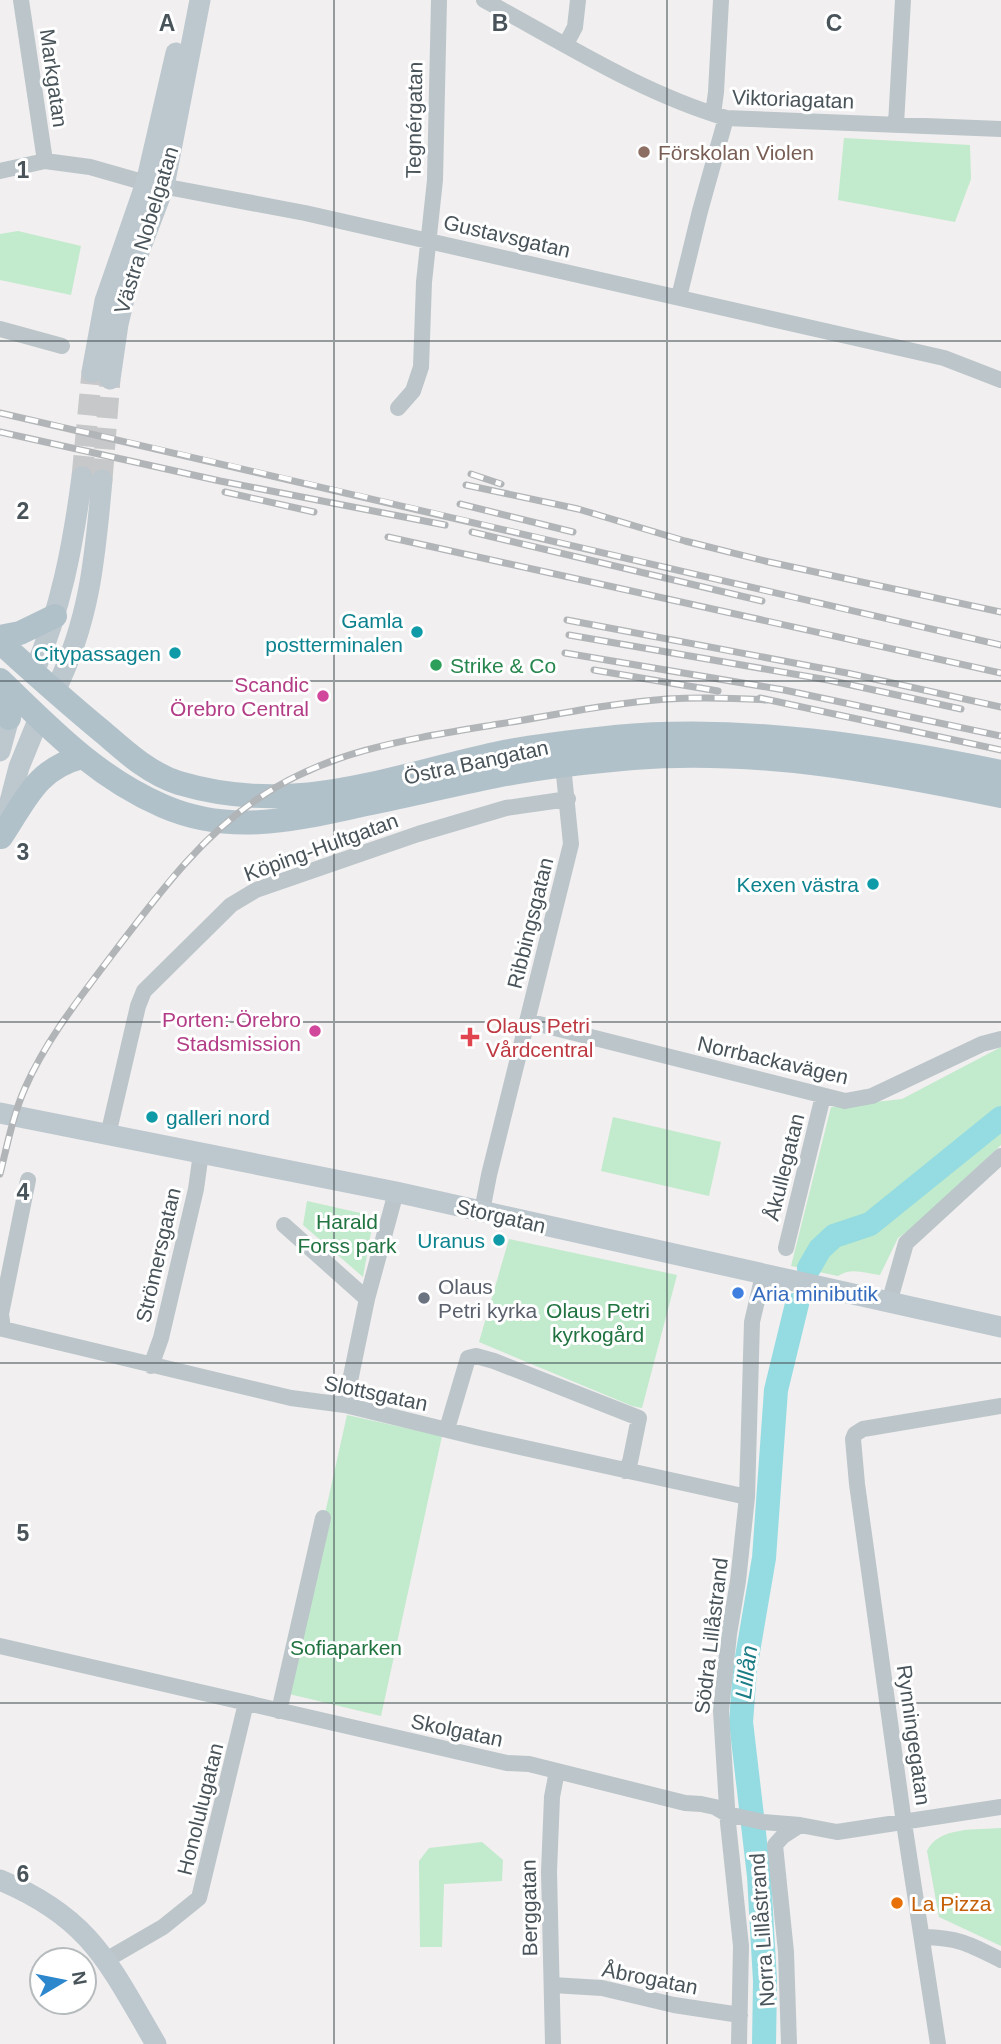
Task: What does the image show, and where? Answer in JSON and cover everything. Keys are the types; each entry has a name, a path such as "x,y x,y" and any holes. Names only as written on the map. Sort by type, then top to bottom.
{"main road":[{"path":"0,639 20,633 55,616"},
{"name":"Östra Bangatan","path":"0,639 18,695"},
{"path":"0,662 18,695"},
{"name":"Östra Bangatan","path":"0,680 59,738 114,780 166,807 217,820 254,824 288,821 498,776 561,755 659,734 765,737 873,747 1001,772"},
{"path":"40,718 55,691"},
{"name":"Östra Bangatan","path":"18,695 55,691 151,769 180,783 224,793 259,797 334,793 506,752 773,757 871,770 1001,796"},
{"path":"1,839 43,775 63,762 82,757"},
{"path":"217,820 224,793"}],"street":[{"name":"Markgatan","path":"21,0 45,161"},
{"name":"Västra Nobelgatan","path":"155,184 188,0"},
{"name":"Västra Nobelgatan","path":"101,375 96,345 112,276 155,184 200,0"},
{"name":"Tegnérgatan","path":"398,408 413,391 421,367 427,240 435,180 439,0"},
{"name":"Viktoriagatan","path":"484,0 632,79 720,116 1001,129"},
{"path":"566,44 575,27 579,0"},
{"path":"679,297 720,116 716,92 721,0"},
{"path":"896,124 904,0"},
{"name":"Gustavsgatan","path":"0,171 45,161 90,167 155,184 427,240 944,358 1001,380"},
{"path":"0,330 62,346"},
{"path":"0,751 18,695 55,616 92,478 90,593 81,628 55,691"},
{"path":"1,839 19,767 40,718"},
{"name":"Ribbingsgatan","path":"482,1211 571,845 561,755"},
{"name":"Köping-Hultgatan","path":"108,1135 138,1006 144,991 231,905 257,890 418,834 506,808 568,799"},
{"name":"Norrbackavägen","path":"527,1021 845,1101 863,1100 982,1044 1001,1039"},
{"name":"Åkullegatan","path":"786,1248 823,1096"},
{"name":"Storgatan","path":"0,1113 396,1192 1001,1326"},
{"name":"Strömersgatan","path":"151,1366 161,1338 196,1189 201,1153"},
{"path":"889,1303 906,1243 1001,1156"},
{"path":"1,1323 28,1180"},
{"path":"345,1405 367,1299 396,1192"},
{"path":"284,1225 367,1299"},
{"name":"Södra Lillåstrand","path":"739,2044 741,1945 735,1816 722,1736 722,1692 747,1497 752,1322 763,1275"},
{"name":"Slottsgatan","path":"1,1323 3,1329 17,1334 151,1366 291,1398 345,1405 747,1497"},
{"path":"447,1429 468,1358 475,1356 495,1360 639,1418 630,1462 625,1471"},
{"name":"Rynningegatan","path":"938,2044 924,1937 904,1822 853,1439 863,1429 1001,1406"},
{"path":"279,1711 323,1518"},
{"name":"Skolgatan","path":"0,1646 507,1763 529,1764 673,1801 715,1807 735,1816 763,1822 848,1832 1001,1807"},
{"name":"Honolulugatan","path":"106,1960 163,1927 199,1898 246,1703"},
{"name":"Berggatan","path":"553,2044 549,1872 552,1797 557,1771"},
{"name":"Norra Lillåstrand","path":"789,2044 788,1972 775,1845 800,1825"},
{"path":"0,1880 31,1893 66,1917 94,1944 118,1976 156,2044"},
{"path":"924,1937 964,1941 1001,1960"},
{"name":"Åbrogatan","path":"552,1985 603,1988 674,2005 740,2015"}],"green space":[{"path":"844,138 970,145 971,179 955,222 838,200"},
{"path":"18,231 81,246 71,295 0,280 0,234"},
{"path":"1001,1047 1001,1145 898,1238 880,1275 853,1271 838,1276 791,1266 831,1107 902,1099"},
{"path":"613,1117 721,1142 709,1196 601,1171"},
{"name":"Harald Forss park","path":"307,1201 374,1216 363,1277 303,1225"},
{"name":"Olaus Petri kyrkogård","path":"509,1239 677,1275 642,1408 479,1342"},
{"name":"Sofiaparken","path":"347,1415 442,1436 381,1716 285,1693"},
{"path":"1001,1828 1001,1946 939,1917 927,1851 932,1843 949,1833"},
{"path":"482,1842 503,1860 502,1881 444,1884 442,1947 420,1947 419,1861 429,1848"}],"waterway":[{"name":"Lillån","path":"809,1268 820,1249 834,1236 870,1224 1001,1118"},
{"name":"Lillån","path":"764,2044 765,1981 759,1876 741,1722 745,1669 764,1558 776,1390 797,1304"}],"tunnel":[{"path":"82,477 92,372"},
{"path":"102,480 110,379"}],"railway":[{"path":"0,413 1001,645"},
{"path":"0,432 220,481 445,525"},
{"path":"471,474 501,484"},
{"path":"466,485 578,509 685,541 769,562 1001,612"},
{"path":"225,492 314,512"},
{"path":"460,504 573,532"},
{"path":"472,532 762,601"},
{"path":"388,537 1001,673"},
{"path":"567,620 847,673 1001,707"},
{"path":"569,635 828,680 961,709"},
{"path":"565,653 784,690 1001,736"},
{"path":"594,670 718,691"},
{"path":"760,698 1001,750"},
{"path":"0,1174 25,1088 66,1017 131,930 198,849 237,814 286,781 344,757 374,748 583,710 667,699 767,700"}],"place":[{"name":"Förskolan Violen","path":"644,152"},
{"name":"Gamla postterminalen","path":"417,632"},
{"name":"Citypassagen","path":"175,653"},
{"name":"Strike & Co","path":"436,665"},
{"name":"Scandic Örebro Central","path":"323,696"},
{"name":"Kexen västra","path":"873,884"},
{"name":"Porten: Örebro Stadsmission","path":"315,1031"},
{"name":"Olaus Petri Vårdcentral","path":"470,1037"},
{"name":"galleri nord","path":"152,1117"},
{"name":"Uranus","path":"499,1240"},
{"name":"Aria minibutik","path":"738,1293"},
{"name":"Olaus Petri kyrka","path":"424,1298"},
{"name":"La Pizza","path":"897,1903"}]}
